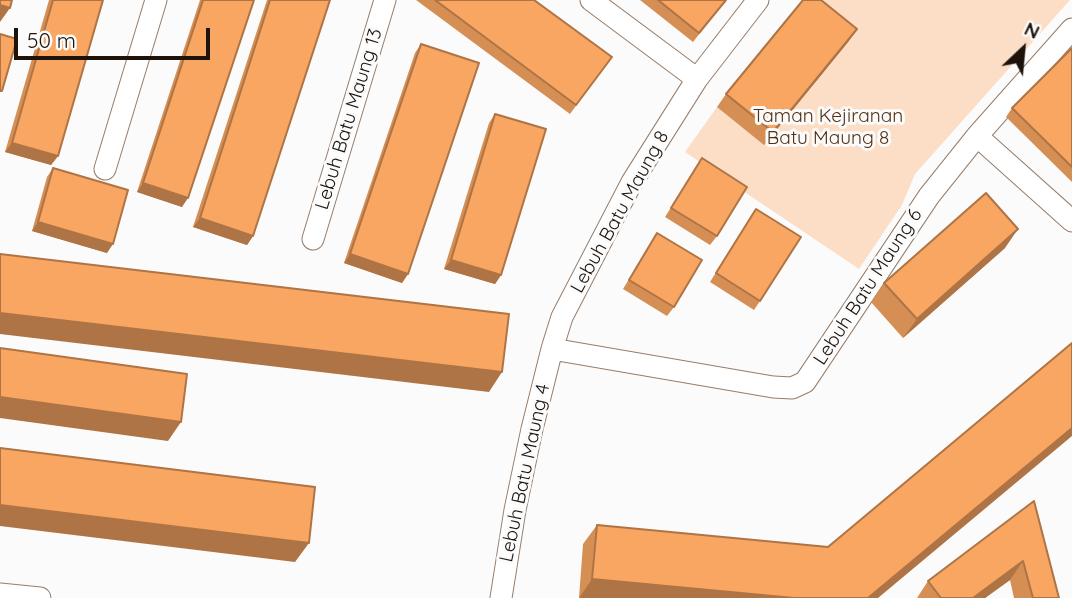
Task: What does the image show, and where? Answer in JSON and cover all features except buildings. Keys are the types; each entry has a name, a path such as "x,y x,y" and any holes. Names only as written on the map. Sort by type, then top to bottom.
{"street":[{"path":"105,169 156,0"},
{"name":"Lebuh Batu Maung 13","path":"313,239 384,0"},
{"path":"591,0 697,79"},
{"name":"Lebuh Batu Maung 8","path":"552,349 562,317 632,182 697,79 758,0"},
{"name":"Lebuh Batu Maung 6","path":"552,349 773,387 792,388 805,382 929,196 977,136 1072,29"},
{"path":"977,136 1072,221"},
{"name":"Lebuh Batu Maung 4","path":"501,598 518,496 552,349"},
{"path":"0,594 40,598"}],"green space":[{"name":"Taman Kejiranan Batu Maung 8","path":"804,0 1070,0 915,174 902,205 859,269 685,152 717,107"}]}
